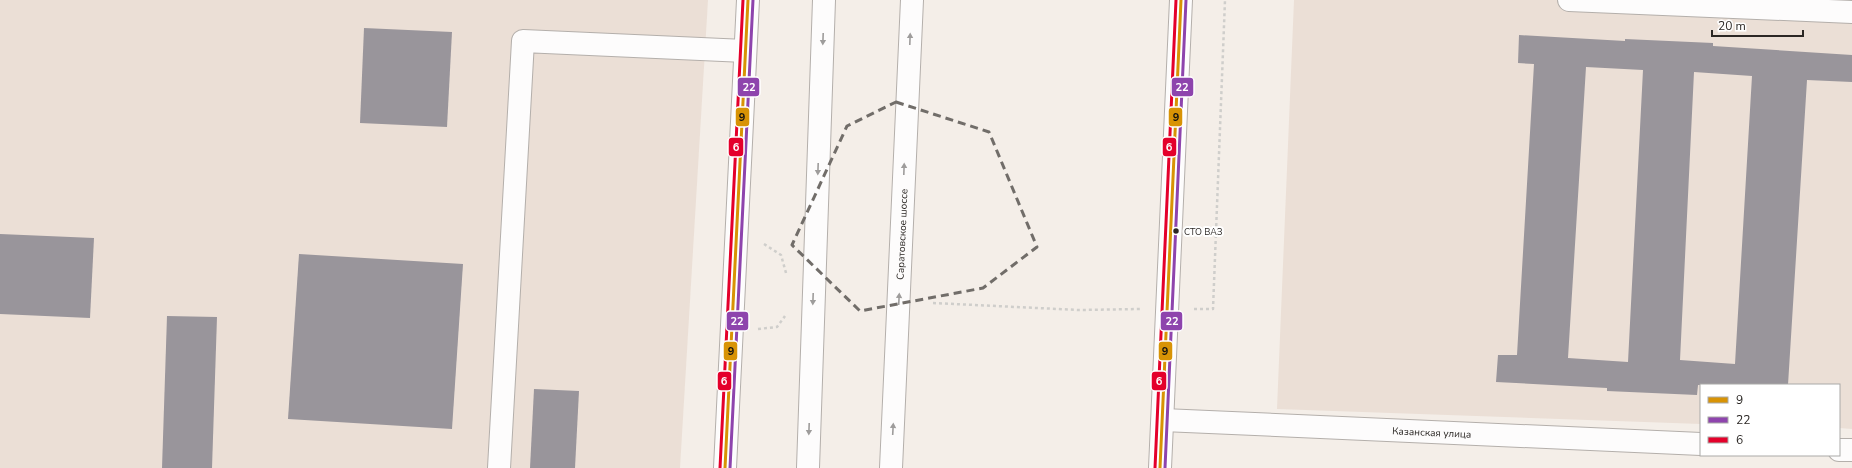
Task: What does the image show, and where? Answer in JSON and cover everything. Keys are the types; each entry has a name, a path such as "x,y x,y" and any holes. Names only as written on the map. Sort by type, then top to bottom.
{"main road":[{"path":"725,468 748,0"},
{"path":"808,468 824,0"},
{"name":"Саратовское шоссе","path":"891,468 912,0"},
{"path":"1160,468 1181,0"},
{"path":"1569,0 1852,12"},
{"path":"499,468 523,41 745,51"},
{"name":"Казанская улица","path":"1162,420 1700,444"},
{"path":"1840,450 1852,450"}],"path":[{"path":"1213,309 1225,0"},
{"path":"736,226 781,255 787,275"},
{"path":"933,303 1078,310"}],"highlighted area":[{"path":"896,102 989,132 1037,247 983,288 860,311 792,245 847,126"}],"shaded area":[{"path":"0,0 708,0 680,468 0,468"},
{"path":"1294,0 1852,0 1852,429 1840,428 1840,384 1700,384 1700,424 1277,409"}],"building":[{"path":"364,28 452,32 447,127 360,123"},
{"path":"1519,35 1625,41 1625,39 1713,43 1713,46 1852,55 1852,82 1807,80 1788,384 1700,384 1698,385 1697,395 1607,391 1607,388 1496,382 1498,355 1517,355 1534,64 1518,63","holes":["1586,67 1643,70 1628,362 1568,358","1694,72 1752,76 1735,364 1680,360"]},
{"path":"0,234 94,238 90,318 0,314"},
{"path":"299,254 463,264 452,429 288,419"},
{"path":"167,316 217,317 212,468 162,468"},
{"path":"534,389 579,391 575,468 530,468"}],"transit line":[{"name":"6","path":"720,468 743,0"},
{"name":"9","path":"725,468 748,0"},
{"name":"22","path":"730,468 753,0"},
{"name":"6","path":"1155,468 1176,0"},
{"name":"9","path":"1160,468 1181,0"},
{"name":"22","path":"1165,468 1186,0"}],"place":[{"name":"СТО ВАЗ","path":"1176,231"}]}
